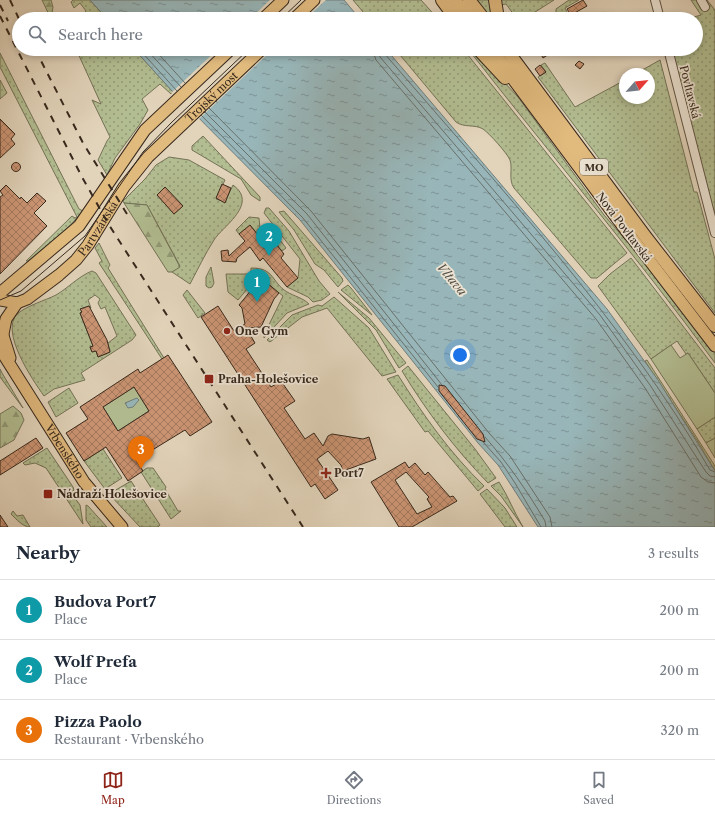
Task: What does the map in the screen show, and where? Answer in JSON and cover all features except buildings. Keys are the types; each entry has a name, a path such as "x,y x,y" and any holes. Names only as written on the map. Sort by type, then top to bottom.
{"highway":[{"path":"442,0 451,12"},
{"path":"455,0 464,12"},
{"path":"470,0 479,12"},
{"path":"495,0 497,12"},
{"path":"485,56 533,105"},
{"name":"Nová Povltavská","path":"496,56 630,235"},
{"name":"Nová Povltavská","path":"511,56 638,227 715,326"},
{"path":"516,56 524,72"}],"main road":[{"path":"270,12 283,0"},
{"path":"301,12 314,0"},
{"name":"Trojský most","path":"163,113 224,56"},
{"name":"Trojský most","path":"178,128 255,56"},
{"name":"Partyzánská","path":"0,293 79,226 145,130 163,113"},
{"name":"Partyzánská","path":"17,303 27,299 49,283 76,260 138,169 178,128"},
{"name":"Nová Povltavská","path":"630,235 715,346"},
{"path":"0,300 17,303"},
{"name":"Vrbenského","path":"14,369 1,331 6,319 17,303"},
{"name":"Vrbenského","path":"0,349 84,482 122,527"},
{"name":"Vrbenského","path":"0,354 14,369"}],"street":[{"path":"655,0 658,12"},
{"name":"Povltavská","path":"670,56 715,233"}],"green space":[{"path":"42,0 51,0 53,7 52,12 48,12"},
{"path":"73,0 90,0 101,12 85,12 80,3 74,8 71,2"},
{"path":"353,0 421,0 432,12 363,12"},
{"path":"476,0 490,0 492,12 484,12"},
{"path":"500,0 554,0 535,12 512,12 506,4 500,5"},
{"path":"569,0 579,0 565,8 567,12 556,12 556,9"},
{"path":"691,0 707,0 715,10 715,218 672,56 703,56 703,12 699,12"},
{"path":"0,53 79,209 83,211 66,230 28,261 26,261 72,216 75,218 77,217 0,67"},
{"path":"79,56 140,56 173,92 171,94 160,84 142,99 148,110 140,124 115,158 107,175 98,160 110,137 92,100 101,104"},
{"path":"401,56 469,56 627,253 597,278 591,278 514,188 511,181 510,160 498,143 483,129 462,125 456,122"},
{"path":"474,56 480,56 518,97 604,215 643,260 715,352 715,363 624,244"},
{"path":"660,60 694,192 697,192 715,259 715,313 538,77 546,72 541,65 545,63 575,107 619,83 619,104 655,104 655,68 646,68"},
{"path":"0,80 7,93 0,99"},
{"path":"203,136 260,197 260,201 251,195 241,179 192,150 192,146"},
{"path":"169,157 189,160 225,180 216,199 225,202 233,185 240,192 242,200 241,207 237,214 214,240 190,284 172,272 180,266 147,205 124,203 123,201 145,179 156,165","holes":["165,187 183,206 174,214 157,195"]},
{"path":"124,203 147,205 180,267 172,272 168,272"},
{"path":"266,208 269,208 289,231 319,281 330,294 322,300 313,302 308,297 287,287 298,278 300,259 264,213"},
{"path":"284,211 342,278 343,281 338,287 324,270 315,264 294,230 279,212"},
{"path":"249,217 259,218 260,228 257,230 257,234 250,225 239,234 236,230"},
{"path":"268,230 274,232 286,248 282,251 276,244 269,249 259,237"},
{"path":"99,243 110,265 108,268 164,358 162,359 99,263 102,261 95,248"},
{"path":"631,258 715,368 715,393 688,353 686,354 677,341 651,359 598,286 610,274"},
{"path":"211,267 214,283 212,287 209,288 206,286 206,277"},
{"path":"251,268 264,270 269,273 287,292 309,304 287,313 264,338 264,335 283,296 258,276 238,300 228,292 226,274 251,274"},
{"path":"92,271 96,273 136,335 132,340 81,373 85,380 54,389 44,396 32,379 20,355 12,332 13,322 17,314 21,311 56,295","holes":["95,295 100,299 98,303 101,309 105,307 117,336 108,343 110,352 98,357 96,351 92,352 90,347 93,346 80,313 82,312 81,309 89,306 91,308 88,300"]},
{"path":"348,285 351,288 372,315 341,290"},
{"path":"187,290 205,313 198,318 183,295"},
{"path":"338,292 369,318 406,363 399,368 376,330"},
{"path":"334,297 369,328 396,372 382,376 327,308 302,317 270,342 267,340 292,315 318,305 322,306"},
{"path":"671,345 680,358 688,353 715,393 715,417 697,429 651,359"},
{"path":"647,360 715,466 715,471 698,442 645,361"},
{"path":"408,366 475,449 496,478 488,483 442,430 402,371"},
{"path":"0,369 2,373 23,408 0,377"},
{"path":"398,375 417,405 448,447 484,486 478,491 428,431 425,432 387,379"},
{"path":"134,387 149,411 118,431 103,407"},
{"path":"69,388 78,403 56,417 48,402"},
{"path":"13,406 21,413 24,420 14,440 0,448 0,414"},
{"path":"715,417 715,438 706,443 697,429"},
{"path":"715,438 715,458 706,443"},
{"path":"47,448 73,487 74,490 71,493 80,505 83,524 46,468 35,463 25,465 23,463"},
{"path":"103,449 122,478 105,489 84,461"},
{"path":"147,468 153,468 166,487 165,489 178,511 181,511 171,519 141,472"},
{"path":"131,481 160,525 158,527 140,527 109,494"},
{"path":"499,482 523,527 501,496 491,486"},
{"path":"487,489 505,508 517,527 505,527 480,494"},
{"path":"86,505 107,527 91,527 86,520"},
{"path":"13,511 17,516 23,515 30,527 25,526 17,520 11,514"}],"water":[{"path":"90,0 344,0 354,12 101,12"},
{"name":"Vltava","path":"140,56 392,56 607,309 658,380 715,471 715,527 538,527 498,465 478,443 300,220 173,92"},
{"path":"137,398 139,400 133,407 128,408 125,403"}],"pier":[{"path":"270,0 326,0 313,12 257,12"},
{"path":"211,56 266,56 198,120 171,93"}],"tram line":[{"path":"288,12 301,0"},
{"path":"0,300 21,291 85,236 143,152 172,122 242,56"}],"railway":[{"path":"10,0 16,12"},
{"path":"0,5 8,21"},
{"path":"0,16 12,40"},
{"path":"20,56 82,177 109,225 303,527"},
{"path":"39,56 83,143 127,214"}],"place":[{"name":"Wolf Prefa","path":"269,256"},
{"name":"Budova Port7","path":"257,302"},
{"name":"One Gym","path":"227,331"},
{"name":"Praha-Holešovice","path":"209,379"},
{"name":"Pizza Paolo","path":"141,469"},
{"name":"Port7","path":"326,473"},
{"name":"Nádraží Holešovice","path":"48,494"}]}
